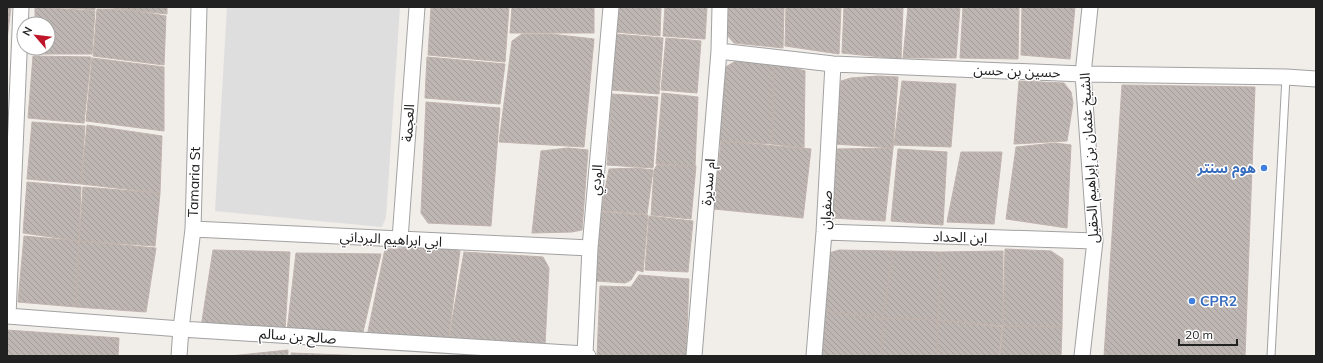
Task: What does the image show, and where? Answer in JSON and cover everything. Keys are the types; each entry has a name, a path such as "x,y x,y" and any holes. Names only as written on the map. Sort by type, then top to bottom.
{"street":[{"path":"8,316 21,7"},
{"name":"Tamaria St","path":"179,356 193,229 199,7"},
{"name":"العجمة","path":"400,239 417,7"},
{"name":"الودي","path":"587,355 590,248 611,7"},
{"name":"ام سديرة","path":"694,356 719,50 720,7"},
{"name":"الشيخ عثمان بن إبراهيم الحقيل","path":"1082,356 1095,241 1083,74 1090,7"},
{"name":"حسين بن حسن","path":"719,50 834,64 1083,74 1286,77 1316,79"},
{"name":"صفوان","path":"814,356 824,232 834,64"},
{"name":"ابي ابراهيم البرداني","path":"193,229 590,248"},
{"name":"ابن الحداد","path":"824,232 1095,241"},
{"name":"صالح بن سالم","path":"8,316 181,329 587,355"}],"lane":[{"path":"1271,356 1286,77"}],"shaded area":[{"path":"227,7 400,7 386,217 382,227 215,211"}],"building":[{"path":"7,7 11,7 7,40"},
{"path":"35,7 95,11 92,54 56,54 56,16 35,16"},
{"path":"56,7 95,7 95,10"},
{"path":"103,7 167,7 167,14"},
{"path":"431,7 509,7 505,62 428,55"},
{"path":"512,7 594,7 594,33 510,33"},
{"path":"618,7 661,7 660,36 616,32"},
{"path":"665,7 707,7 705,39 663,36"},
{"path":"726,7 784,7 783,48 734,43 725,33"},
{"path":"786,7 841,7 839,54 785,46"},
{"path":"844,7 903,7 901,59 842,53"},
{"path":"908,7 960,7 956,58 903,58"},
{"path":"963,7 1019,7 1018,59 960,58"},
{"path":"1022,7 1075,7 1070,59 1021,55"},
{"path":"97,9 136,11 166,16 164,65 93,56"},
{"path":"522,34 551,34 594,39 584,147 499,142 512,41"},
{"path":"615,34 663,38 659,94 611,90"},
{"path":"666,38 701,41 697,93 661,90"},
{"path":"33,56 91,57 84,123 28,118"},
{"path":"427,57 505,64 500,104 425,98"},
{"path":"92,58 164,67 164,131 86,121"},
{"path":"736,61 774,62 772,144 716,141 722,69"},
{"path":"774,62 805,71 804,148 772,144"},
{"path":"878,76 898,77 893,148 835,144 841,81 851,78"},
{"path":"902,81 956,84 951,147 894,145"},
{"path":"1019,81 1064,83 1071,92 1073,103 1067,141 1014,144"},
{"path":"1122,85 1255,87 1245,356 1104,356"},
{"path":"662,93 698,97 695,166 656,164"},
{"path":"612,94 658,97 653,168 607,165"},
{"path":"426,102 500,108 491,226 428,223 421,213"},
{"path":"32,122 85,126 81,184 27,179"},
{"path":"87,125 162,136 160,193 81,184"},
{"path":"721,141 811,149 803,218 714,209"},
{"path":"1055,143 1071,145 1067,228 1006,219 1016,147"},
{"path":"568,148 588,150 582,230 572,232 532,233 541,151"},
{"path":"893,148 885,221 831,218 837,149"},
{"path":"898,149 947,152 943,225 891,221"},
{"path":"961,152 1002,152 994,224 947,222"},
{"path":"657,165 696,166 691,219 651,215 654,170"},
{"path":"636,168 653,170 647,214 601,211 609,169"},
{"path":"27,182 81,187 79,241 23,233"},
{"path":"83,187 160,193 155,246 79,241"},
{"path":"601,212 648,215 643,272 637,270 631,280 625,283 596,281"},
{"path":"649,216 693,221 688,272 645,270"},
{"path":"24,236 79,241 76,307 18,302"},
{"path":"79,241 156,248 146,312 76,307"},
{"path":"447,248 460,251 448,342 367,336 385,249"},
{"path":"1005,249 1051,251 1063,259 1062,327 1003,326"},
{"path":"213,250 290,252 285,330 201,327"},
{"path":"839,250 893,251 883,318 825,311 829,253"},
{"path":"893,251 941,252 938,320 883,318"},
{"path":"1003,251 1003,326 938,320 941,252"},
{"path":"464,252 543,257 549,268 545,345 449,337"},
{"path":"296,253 381,254 363,332 287,331"},
{"path":"639,275 689,279 686,356 597,356 600,286 631,287"},
{"path":"825,311 883,318 881,356 821,356"},
{"path":"883,318 938,320 937,356 881,356"},
{"path":"938,320 1002,327 999,356 937,356"},
{"path":"1003,326 1062,327 1061,356 1000,356"},
{"path":"7,330 119,338 118,356 7,356"},
{"path":"288,350 288,356 230,356"},
{"path":"291,353 368,356 291,356"}],"place":[{"name":"هوم سنتر","path":"1264,168"},
{"name":"CPR2","path":"1192,301"}]}
